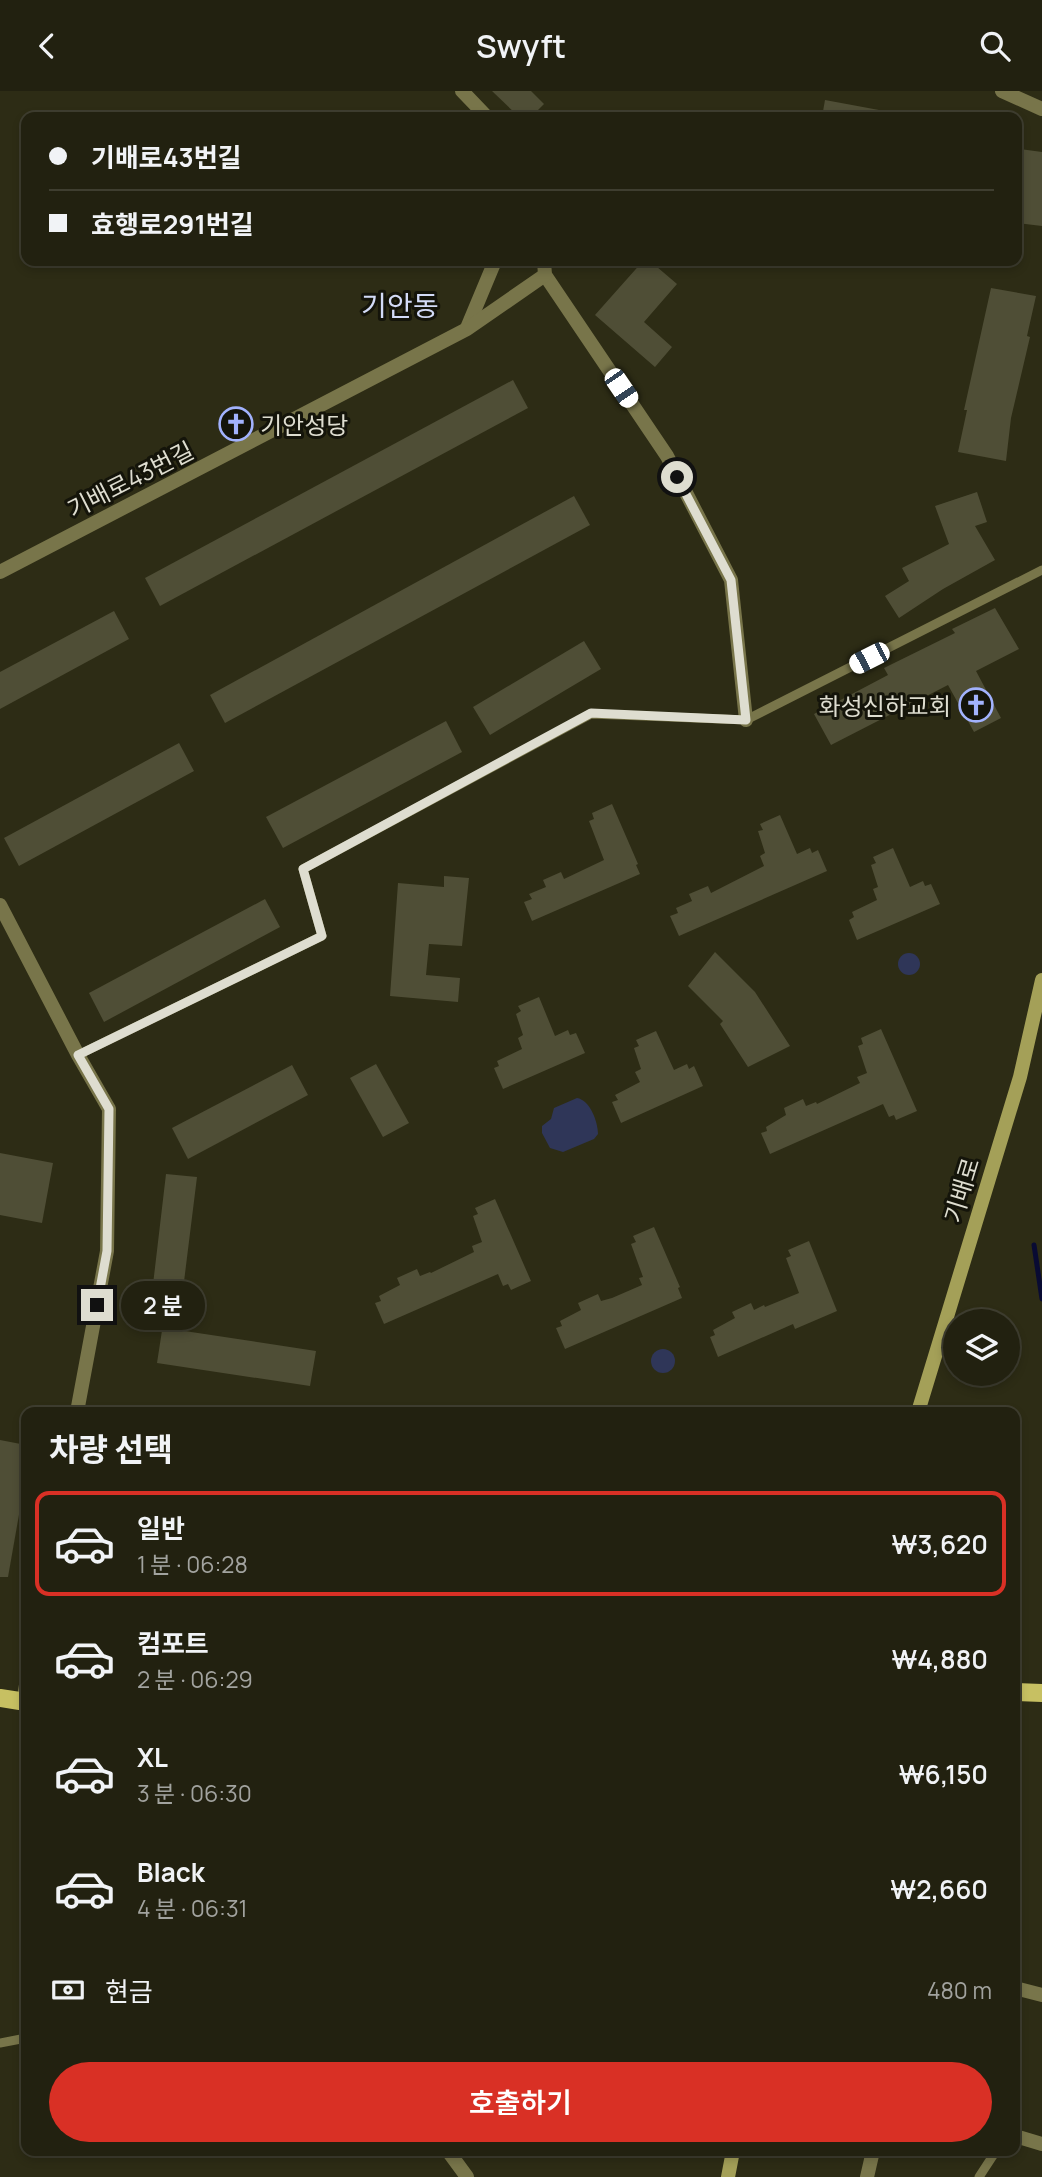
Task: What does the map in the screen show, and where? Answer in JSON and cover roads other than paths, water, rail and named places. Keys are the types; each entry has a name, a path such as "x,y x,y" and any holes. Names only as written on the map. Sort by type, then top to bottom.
{"main road":[{"path":"1020,1692 1042,1693"},
{"path":"0,1698 21,1697"}],"street":[{"path":"462,91 482,112"},
{"path":"1002,91 1042,109"},
{"path":"467,329 493,266"},
{"path":"545,268 667,456 731,580 746,720"},
{"name":"기배로43번길","path":"0,572 467,329 545,268"},
{"path":"0,905 109,1109 107,1251 78,1407"},
{"name":"기배로","path":"920,1407 1020,1077 1042,980"},
{"path":"1020,1989 1042,1995"},
{"path":"1020,2137 1042,2144"},
{"path":"452,2156 467,2177"},
{"path":"728,2177 732,2156"},
{"path":"867,2177 872,2156"}],"lane":[{"path":"78,1055 322,936 303,869 591,713 746,720 1042,570"},
{"path":"0,2043 21,2039"},
{"path":"978,2177 993,2156"}],"waterway":[{"path":"1034,1245 1042,1299"}],"place":[{"name":"기안성당","path":"236,424"},
{"name":"화성신하교회","path":"976,705"}],"district":[{"name":"기안동","path":"400,305"}]}
